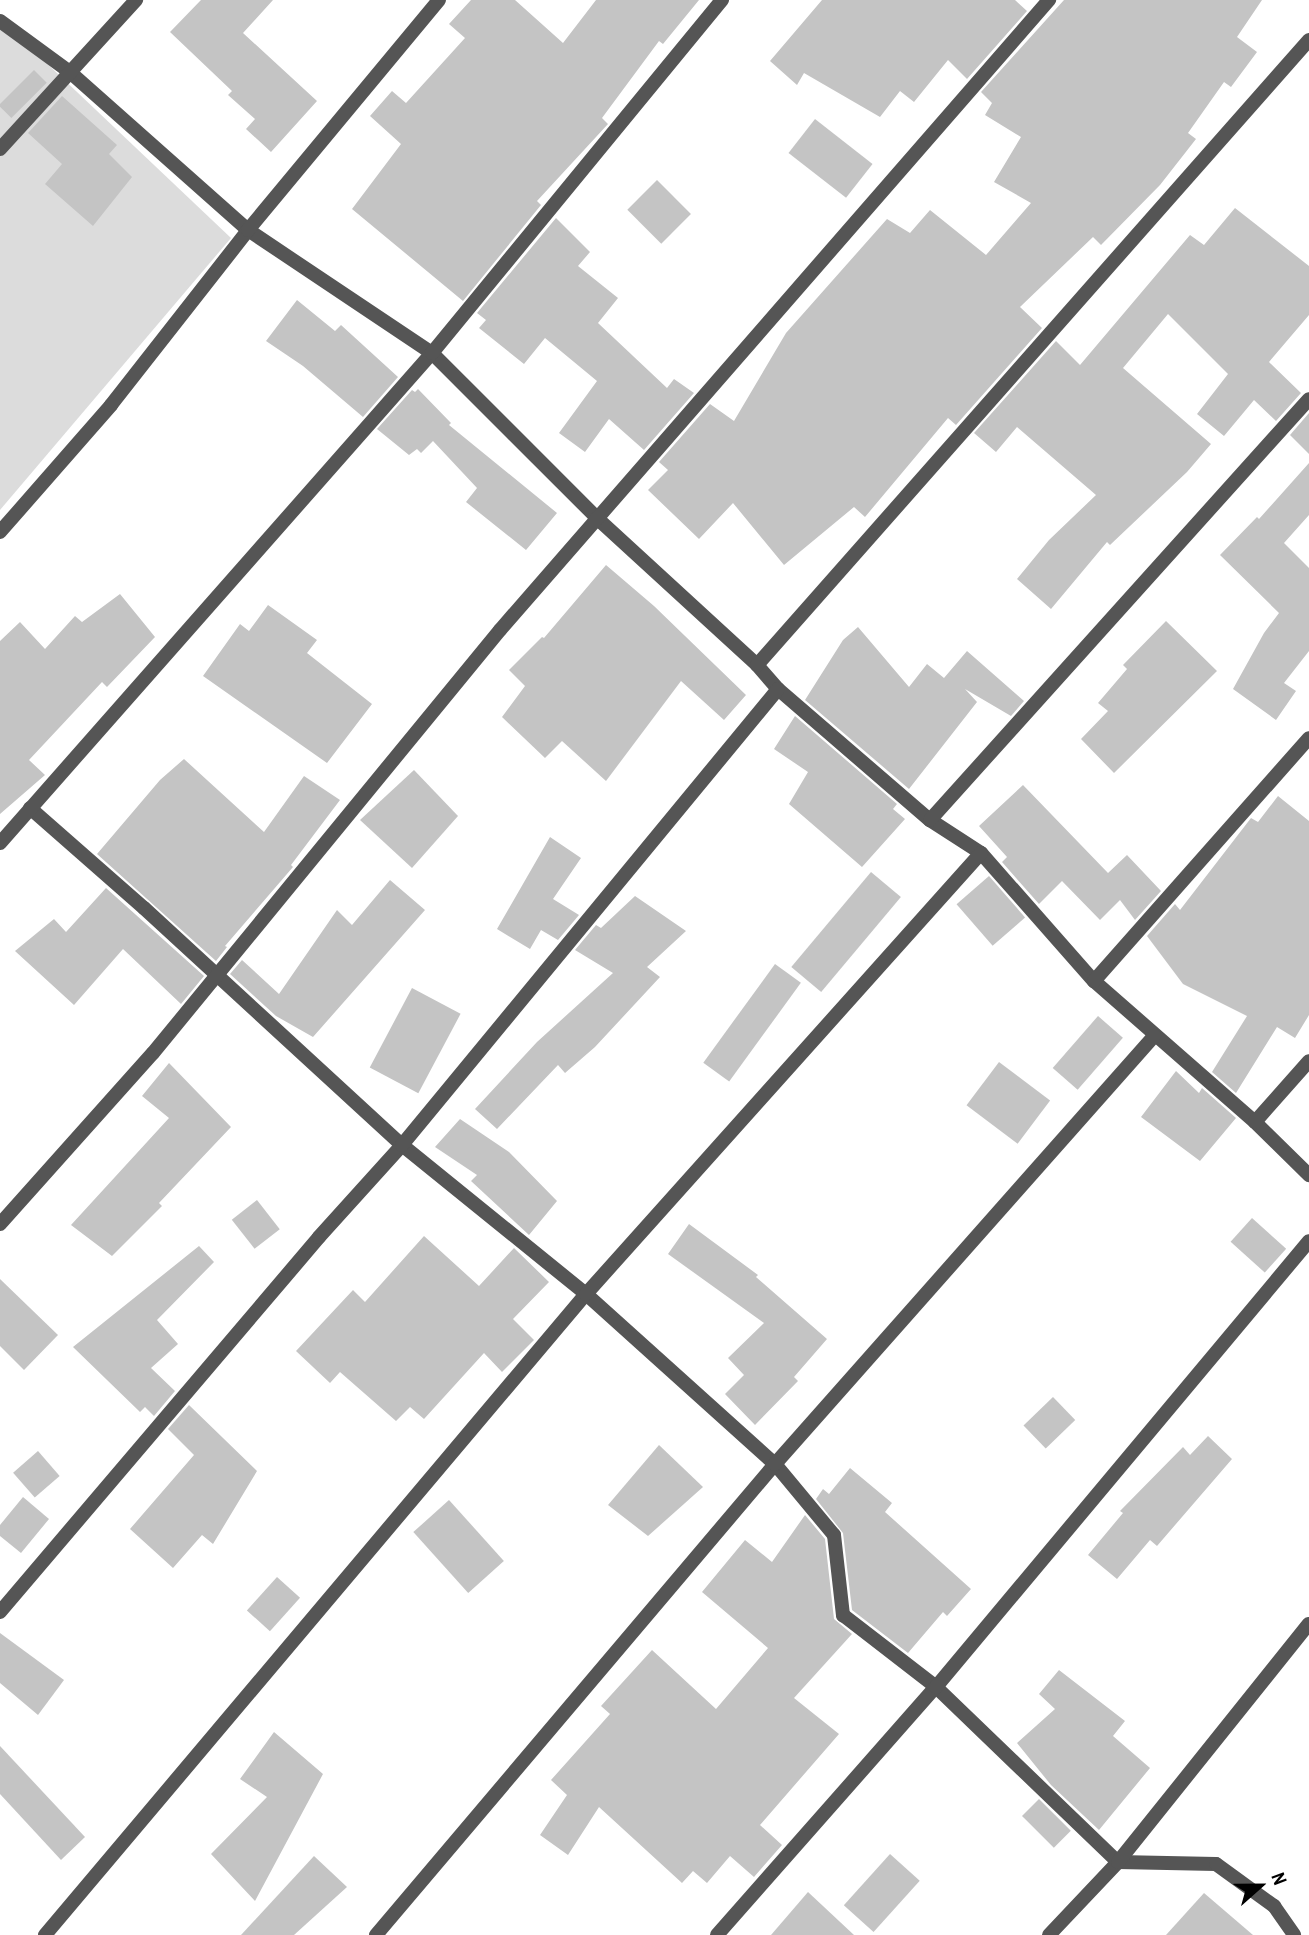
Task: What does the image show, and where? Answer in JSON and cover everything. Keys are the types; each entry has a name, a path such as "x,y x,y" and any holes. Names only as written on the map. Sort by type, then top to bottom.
{"street":[{"path":"0,149 136,0"},
{"path":"0,532 111,405 247,230 439,0"},
{"path":"0,843 432,353 722,0"},
{"path":"0,1224 153,1053 500,630 599,520 1049,0"},
{"path":"0,21 71,73 247,230 432,353 599,520 757,665 778,689 929,820 981,853 1094,981 1255,1122 1309,1175"},
{"path":"757,665 1309,40"},
{"path":"929,820 1309,398"},
{"path":"0,1612 310,1248 402,1145 778,689"},
{"path":"1094,981 1309,738"},
{"path":"30,808 216,973 402,1145 586,1294 775,1464 834,1535 843,1615 936,1687 1118,1862 1216,1864 1274,1906 1294,1935"},
{"path":"45,1935 586,1294 981,853"},
{"path":"376,1935 775,1464 1154,1035"},
{"path":"1255,1122 1309,1061"},
{"path":"718,1935 936,1687 1309,1241"},
{"path":"1049,1935 1118,1862 1309,1624"}],"shaded area":[{"path":"0,19 231,238 0,510"}],"building":[{"path":"201,0 273,0 243,33 317,101 271,152 246,129 255,119 228,95 232,91 170,32"},
{"path":"471,0 515,0 563,43 596,0 699,0 663,44 659,41 602,118 608,124 537,201 541,205 463,301 352,209 401,144 370,116 392,91 406,103 465,38 449,24"},
{"path":"822,0 1015,0 1027,11 967,79 948,60 914,102 900,91 880,117 804,73 797,85 770,61"},
{"path":"1064,0 1262,0 1237,37 1257,52 1231,87 1224,82 1188,133 1196,139 1160,185 1101,245 1093,237 1020,307 1042,328 956,425 948,418 865,517 854,507 784,565 733,503 699,539 648,490 668,470 659,462 710,404 734,421 786,333 887,219 910,233 930,210 986,255 1031,203 994,182 1021,137 985,115 992,103 981,92"},
{"path":"34,70 47,83 11,118 0,104"},
{"path":"62,96 117,145 109,154 132,177 93,226 45,184 62,164 28,133"},
{"path":"815,119 873,164 846,198 789,153"},
{"path":"657,180 691,214 661,244 627,210"},
{"path":"1235,208 1309,266 1309,315 1269,362 1301,393 1276,421 1254,400 1224,436 1197,414 1228,374 1168,314 1123,368 1211,444 1187,472 1110,545 1107,542 1051,609 1017,579 1049,540 1096,495 1017,427 996,452 974,433 1056,341 1080,365 1190,235 1204,245"},
{"path":"556,218 590,252 578,266 618,298 598,323 667,388 674,379 694,393 644,450 609,419 585,452 559,433 597,381 545,338 524,364 479,328 486,320 477,313"},
{"path":"297,300 335,331 341,325 398,377 363,417 303,366 266,341"},
{"path":"418,389 451,423 449,425 557,513 526,550 466,502 477,488 433,441 421,453 417,449 409,455 377,429 412,390 415,392"},
{"path":"1309,413 1309,454 1290,435"},
{"path":"1309,463 1309,515 1284,543 1309,568 1309,651 1284,683 1296,691 1276,720 1233,689 1264,633 1279,613 1220,555 1257,517 1259,519"},
{"path":"606,565 654,606 746,695 724,720 681,681 606,781 562,741 545,758 502,717 525,686 509,670 544,638"},
{"path":"120,594 155,637 107,687 102,682 29,760 45,775 0,814 0,641 20,622 45,649 75,616 82,622"},
{"path":"268,605 317,640 307,653 372,704 327,763 203,676 240,624 249,631"},
{"path":"1166,621 1217,671 1114,773 1081,739 1108,711 1098,703 1127,669 1123,665"},
{"path":"858,627 909,687 927,664 944,678 967,651 1024,701 1011,716 965,689 977,702 909,789 805,700 843,640"},
{"path":"795,716 897,804 893,809 905,819 862,867 789,804 808,772 774,749"},
{"path":"184,759 264,832 304,776 340,800 291,865 293,867 225,946 227,947 216,961 97,854 160,780"},
{"path":"414,770 458,816 412,868 360,820"},
{"path":"1023,785 1108,873 1127,855 1161,891 1135,920 1120,900 1100,920 1062,881 1039,904 1002,862 1007,857 979,826"},
{"path":"1278,796 1309,821 1309,1015 1295,1038 1277,1027 1236,1093 1212,1072 1247,1016 1183,984 1147,936 1175,904 1180,910 1251,818 1258,822"},
{"path":"550,837 581,858 553,899 579,915 558,940 541,930 530,949 497,929"},
{"path":"871,872 901,897 821,992 791,967"},
{"path":"989,876 1025,918 993,946 957,904"},
{"path":"390,880 425,910 313,1037 276,1016 230,974 242,960 279,994 337,910 352,925"},
{"path":"106,888 204,976 181,1004 123,949 74,1005 15,951 54,919 66,932"},
{"path":"635,896 686,931 647,967 660,977 595,1047 565,1073 558,1065 497,1129 475,1109 537,1042 613,973 575,950 596,925 601,928"},
{"path":"775,964 801,983 729,1082 703,1063"},
{"path":"412,988 461,1014 418,1093 370,1067"},
{"path":"1098,1016 1123,1038 1078,1090 1053,1068"},
{"path":"999,1062 1050,1101 1018,1144 967,1105"},
{"path":"169,1063 231,1127 159,1203 162,1206 112,1256 71,1225 169,1118 142,1096"},
{"path":"1176,1071 1199,1093 1202,1088 1236,1118 1200,1161 1141,1117"},
{"path":"460,1119 509,1152 557,1201 529,1235 471,1181 477,1175 435,1147"},
{"path":"257,1200 280,1229 255,1249 232,1220"},
{"path":"1252,1218 1286,1249 1265,1273 1231,1242"},
{"path":"689,1224 758,1275 756,1277 827,1339 794,1377 798,1381 755,1425 725,1394 744,1375 728,1358 764,1323 668,1254"},
{"path":"424,1236 479,1286 514,1248 549,1282 513,1319 534,1340 502,1372 484,1353 424,1419 410,1407 396,1421 340,1372 330,1383 296,1351 353,1290 365,1302"},
{"path":"199,1246 214,1262 157,1320 178,1344 151,1368 175,1391 154,1416 145,1407 140,1412 73,1347"},
{"path":"0,1279 58,1335 24,1370 0,1346"},
{"path":"1053,1397 1075,1420 1046,1448 1024,1425"},
{"path":"189,1405 257,1471 213,1544 202,1535 173,1568 130,1529 194,1455 168,1429"},
{"path":"1208,1436 1232,1459 1157,1546 1150,1540 1117,1579 1088,1555 1123,1513 1120,1511 1183,1447 1190,1455"},
{"path":"659,1445 703,1487 648,1536 608,1505"},
{"path":"38,1451 60,1476 35,1498 13,1473"},
{"path":"850,1468 892,1503 885,1512 971,1589 947,1616 943,1612 908,1653 852,1610 843,1533 816,1499 823,1489 829,1494"},
{"path":"23,1497 49,1519 21,1553 0,1536 0,1525"},
{"path":"449,1500 504,1561 468,1593 413,1532"},
{"path":"805,1515 825,1539 834,1619 852,1634 794,1698 839,1734 760,1825 782,1845 754,1877 730,1856 707,1883 693,1871 682,1883 599,1807 568,1855 540,1835 567,1795 551,1780 610,1714 601,1706 652,1650 716,1709 768,1648 702,1592 745,1540 772,1562"},
{"path":"277,1577 300,1598 270,1631 247,1610"},
{"path":"0,1633 64,1680 38,1715 0,1683"},
{"path":"1059,1670 1125,1721 1113,1736 1150,1768 1099,1830 1051,1785 1017,1743 1055,1709 1039,1694"},
{"path":"274,1732 323,1774 255,1901 211,1854 267,1797 240,1779"},
{"path":"0,1746 85,1837 61,1860 0,1794"},
{"path":"1039,1799 1071,1831 1054,1848 1022,1816"},
{"path":"890,1854 920,1881 874,1932 844,1905"},
{"path":"314,1856 347,1887 294,1935 241,1935"},
{"path":"808,1892 854,1935 771,1935"},
{"path":"1204,1893 1253,1935 1166,1935"}]}
